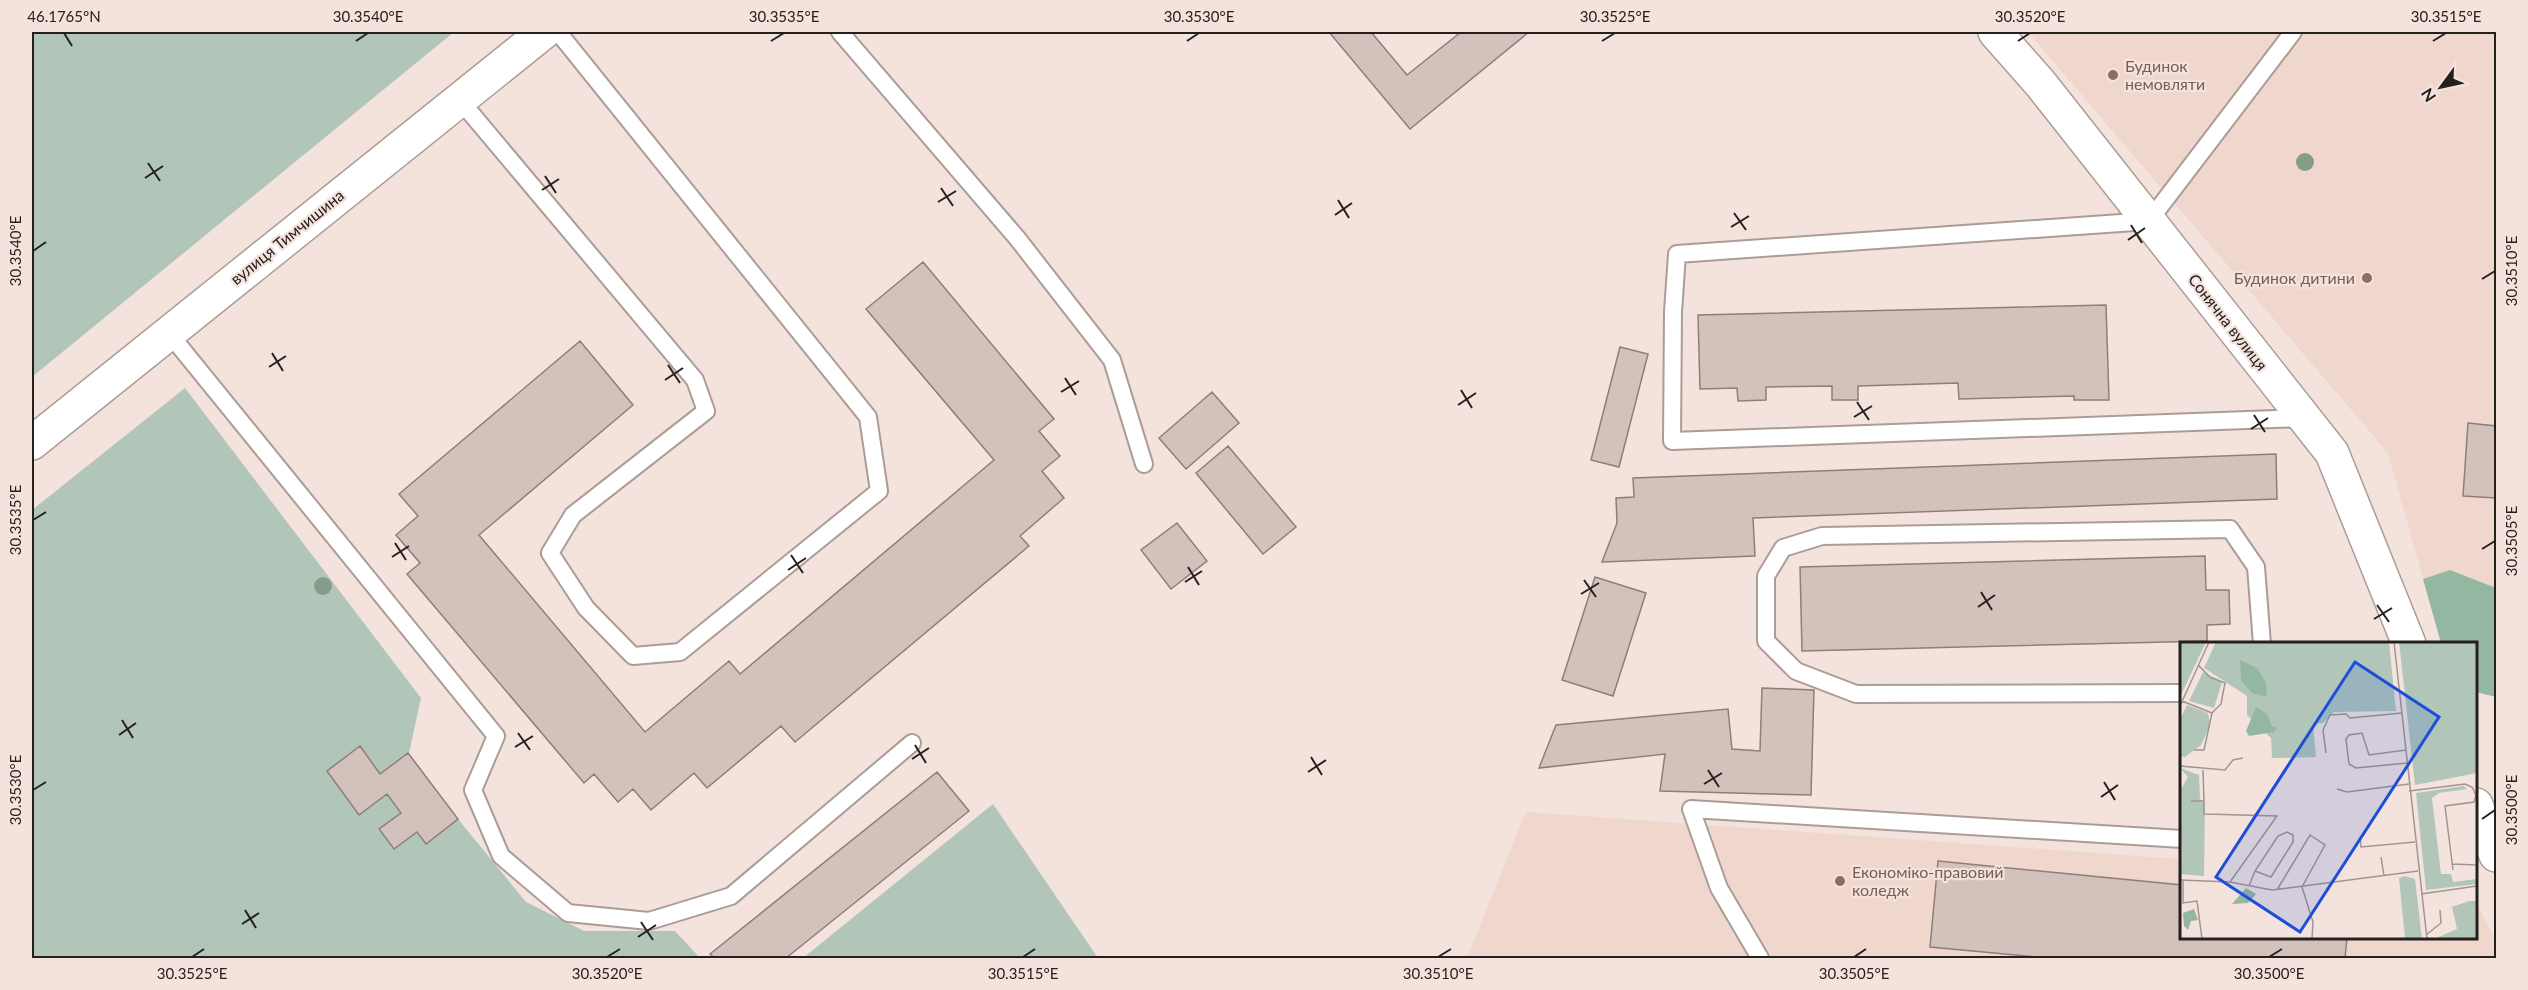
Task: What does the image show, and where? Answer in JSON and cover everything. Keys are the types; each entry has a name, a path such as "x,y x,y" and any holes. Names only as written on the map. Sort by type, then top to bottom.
{"street":[{"name":"вулиця Тимчишина","path":"32,443 544,32"},
{"name":"Сонячна вулиця","path":"1995,32 2040,83 2332,453 2408,642"},
{"path":"2477,812 2488,851"}],"lane":[{"path":"459,99 695,380 706,411 573,515 550,553 586,608 633,656 680,652 879,491 868,417 558,32"},
{"path":"840,32 1017,238 1112,360 1144,464"},
{"path":"2293,32 2149,221 1677,254 1673,312 1672,441 2304,418"},
{"path":"168,332 496,736 473,790 501,856 568,913 649,921 731,896 912,743"},
{"path":"2180,693 1856,694 1796,671 1766,641 1766,576 1782,548 1822,536 2230,529 2256,567 2262,642"},
{"path":"1760,958 1719,888 1690,809 2180,839"}],"shaded area":[{"name":"Будинок дитини","path":"2028,32 2496,32 2496,697 2477,692 2477,642 2441,642 2388,453"},
{"name":"Економіко-правовий коледж","path":"1526,812 2180,859 2180,939 2477,939 2477,904 2496,941 2496,958 1467,958"}],"green space":[{"path":"32,32 454,32 32,377"},
{"path":"185,388 421,698 409,753 458,819 526,902 584,931 675,931 700,958 32,958 32,510"},
{"path":"2450,570 2496,588 2496,697 2477,692 2477,642 2441,642 2423,579"},
{"path":"993,804 1098,958 803,958"}],"building":[{"path":"1329,32 1371,32 1407,75 1461,32 1529,32 1410,129"},
{"path":"923,262 1054,419 1039,431 1060,456 1042,471 1064,498 1020,536 1029,546 795,742 781,726 707,788 694,773 651,810 633,789 618,802 594,774 584,783 407,574 420,563 396,535 418,516 399,494 580,341 633,405 479,535 645,732 729,661 740,674 994,460 866,309"},
{"path":"2106,305 2109,400 2074,400 2074,396 1959,399 1958,383 1858,386 1858,400 1832,400 1832,386 1766,387 1766,400 1738,401 1737,388 1700,389 1698,315"},
{"path":"1620,347 1648,354 1619,467 1591,460"},
{"path":"1212,392 1239,423 1186,469 1159,438"},
{"path":"2468,423 2496,426 2496,498 2463,496"},
{"path":"1228,446 1296,527 1263,554 1196,473"},
{"path":"2276,454 2277,499 1753,518 1755,556 1602,562 1617,523 1616,498 1634,497 1633,478"},
{"path":"1177,523 1207,561 1171,589 1141,550"},
{"path":"2205,556 2206,590 2229,590 2230,624 2207,625 2207,641 1802,651 1800,567"},
{"path":"1595,577 1646,593 1613,696 1562,680"},
{"path":"1762,688 1814,690 1811,795 1660,791 1665,754 1539,768 1556,725 1728,709 1732,749 1760,751"},
{"path":"360,746 380,774 408,753 458,819 426,844 417,832 394,849 379,829 401,813 387,794 359,815 327,771"},
{"path":"937,772 969,811 786,958 714,958 710,954"},
{"path":"1938,861 2180,885 2180,939 2347,939 2345,958 2046,958 1930,947"}],"place":[{"name":"Будинок немовляти","path":"2113,75"},
{"name":"Будинок дитини","path":"2367,278"},
{"name":"Економіко-правовий коледж","path":"1840,881"}]}
